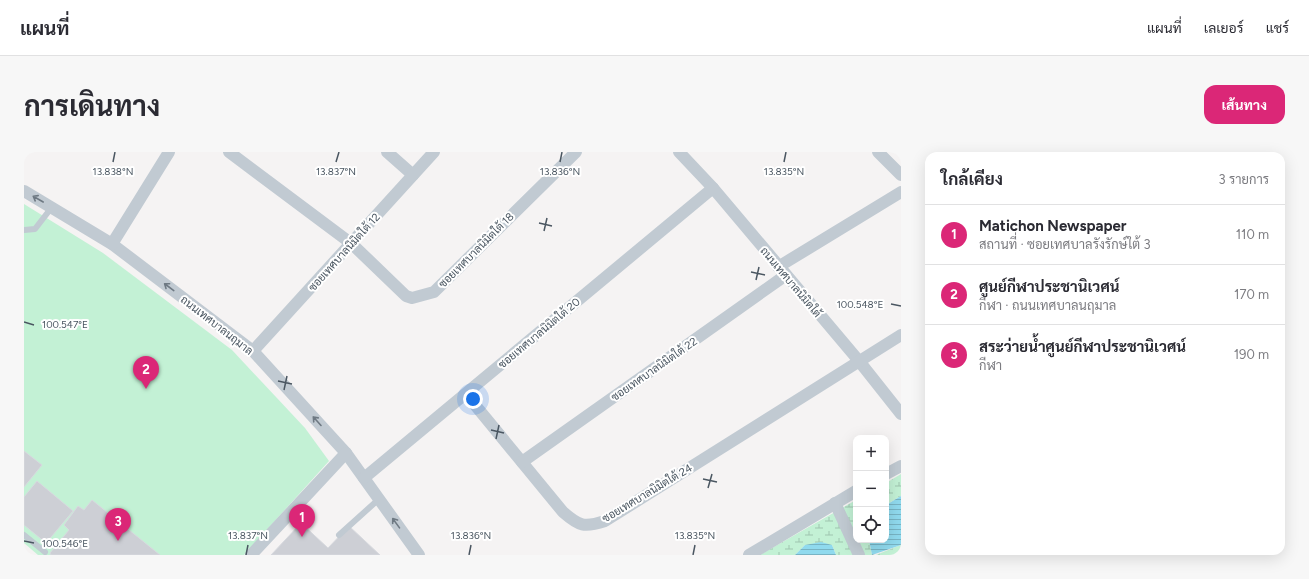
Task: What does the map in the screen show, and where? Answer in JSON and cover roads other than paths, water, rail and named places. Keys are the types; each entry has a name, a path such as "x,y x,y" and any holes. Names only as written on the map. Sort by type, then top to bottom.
{"street":[{"path":"112,244 169,152"},
{"path":"229,152 352,244"},
{"path":"387,152 413,175"},
{"name":"ซอยเทศบาลนิมิตใต้ 12","path":"253,351 352,244 434,152"},
{"name":"ซอยเทศบาลนิมิตใต้ 18","path":"352,244 406,296 412,298 434,292 576,152"},
{"name":"ถนนเทศบาลนิมิตใต้","path":"679,152 713,188 859,361 901,414"},
{"path":"878,152 901,175"},
{"name":"ซอยเทศบาลนิมิตใต้ 20","path":"364,478 713,188"},
{"name":"ถนนเทศบาลนฤมาล","path":"24,191 112,244 253,351 346,453 419,555"},
{"name":"ซอยเทศบาลนิมิตใต้ 22","path":"522,462 782,271 901,192"},
{"name":"ซอยเทศบาลนิมิตใต้ 24","path":"466,394 563,512 576,524 593,525 605,521 901,335"},
{"path":"252,555 346,453"},
{"path":"889,472 901,466"},
{"path":"749,555 853,493"},
{"path":"835,503 859,555"}],"lane":[{"path":"24,230 35,229 52,207"},
{"path":"339,535 379,499"},
{"path":"24,535 45,552"}],"water":[{"path":"901,496 901,545 872,555 870,543 889,543 889,503"},
{"path":"821,542 832,545 836,555 795,555 805,545"}],"place":[{"name":"ศูนย์กีฬาประชานิเวศน์","path":"146,389"},
{"name":"Matichon Newspaper","path":"302,537"},
{"name":"สระว่ายน้ำศูนย์กีฬาประชานิเวศน์","path":"118,541"}]}
